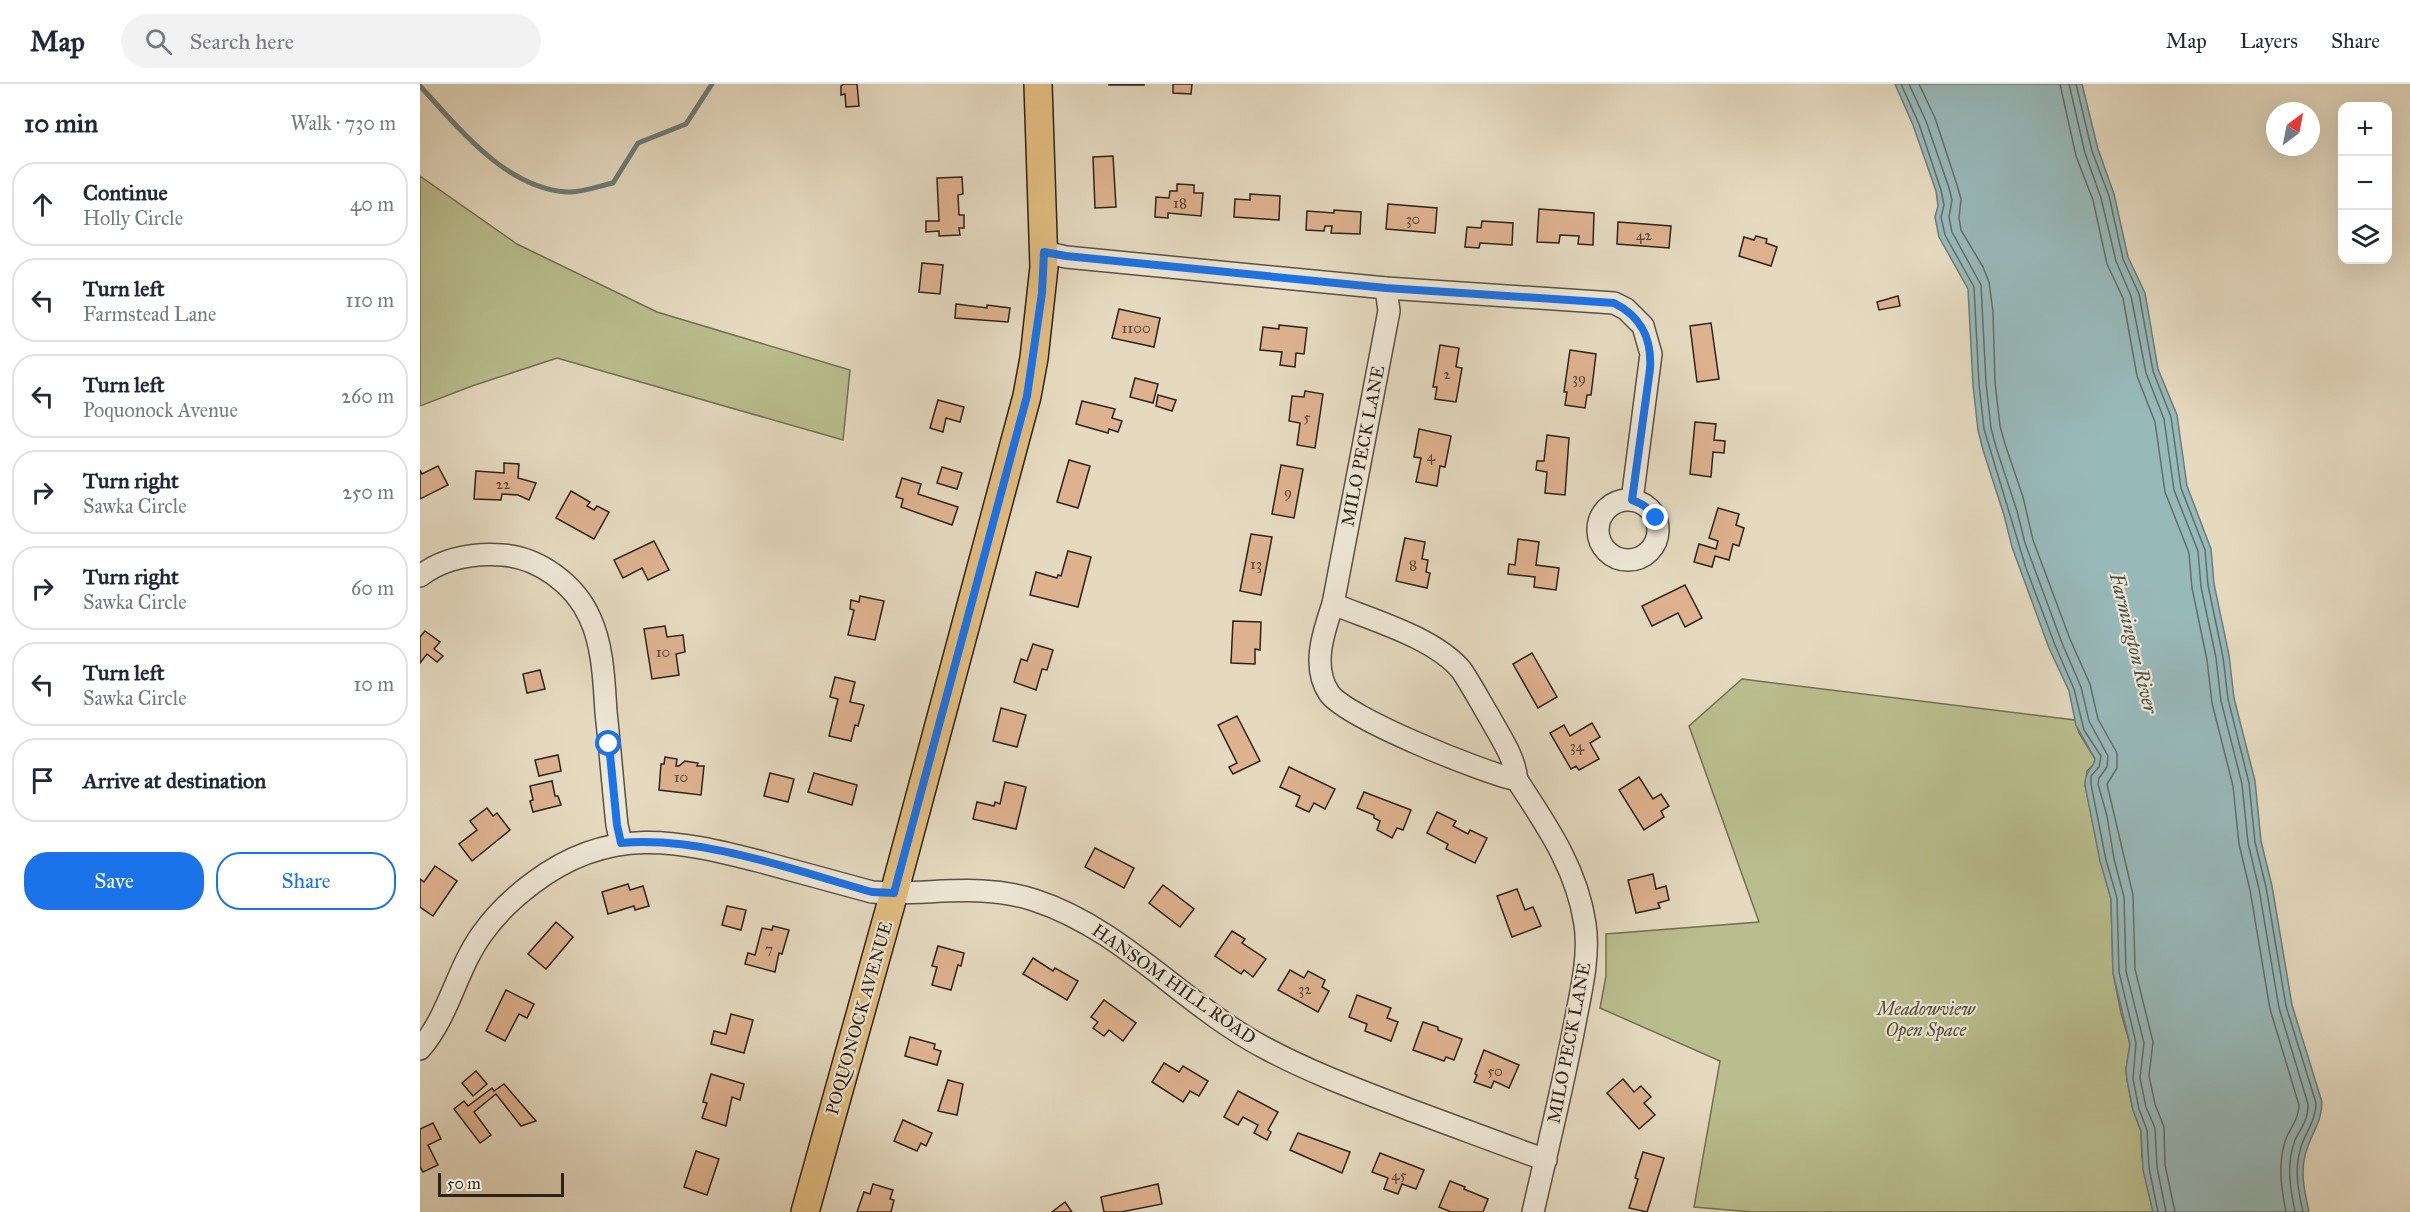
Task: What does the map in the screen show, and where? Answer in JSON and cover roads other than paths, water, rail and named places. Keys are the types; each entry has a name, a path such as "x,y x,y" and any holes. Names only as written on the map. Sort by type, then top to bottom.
{"main road":[{"name":"POQUONOCK AVENUE","path":"805,1212 894,893 1027,396 1042,293 1044,252 1038,84"}],"street":[{"path":"1044,252 1386,288 1614,303 1626,309 1643,326 1651,354 1632,500"},
{"name":"MILO PECK LANE","path":"1386,288 1389,311 1333,604 1323,634 1319,658 1329,693 1344,708 1391,731 1495,775 1517,780"},
{"path":"420,576 432,567 451,559 473,555 509,555 533,563 557,576 581,602 590,617 600,653 617,825 621,843"},
{"name":"MILO PECK LANE","path":"1333,604 1419,640 1447,656 1461,671 1515,763 1517,780 1553,835 1567,862 1580,903 1586,933 1585,962 1578,1009 1533,1212"},
{"name":"HANSOM HILL ROAD","path":"420,1049 442,1019 470,954 494,918 550,870 582,855 621,843 654,841 696,846 872,892 982,890 1006,892 1070,914 1103,932 1203,1008 1266,1049 1353,1088 1546,1160"}],"water":[{"name":"Farmington River","path":"1895,84 2082,84 2098,149 2114,194 2128,257 2145,293 2158,369 2177,415 2187,486 2211,549 2214,584 2229,655 2234,698 2255,781 2261,841 2272,886 2292,1005 2322,1102 2319,1119 2304,1162 2304,1187 2309,1212 2153,1212 2143,1170 2141,1131 2133,1110 2127,1080 2126,1069 2130,1044 2113,973 2111,899 2100,861 2085,785 2086,776 2095,759 2076,725 2069,691 2049,648 2012,547 1983,450 1978,430 1973,385 1968,289 1939,237 1935,217 1938,206 1936,191 1913,125"}],"waterway":[{"path":"420,86 467,137 504,168 523,180 544,188 572,192 613,183 638,143 686,124 712,84"}],"park label":[{"name":"Meadowview Open Space","path":"1926,1019"}]}
